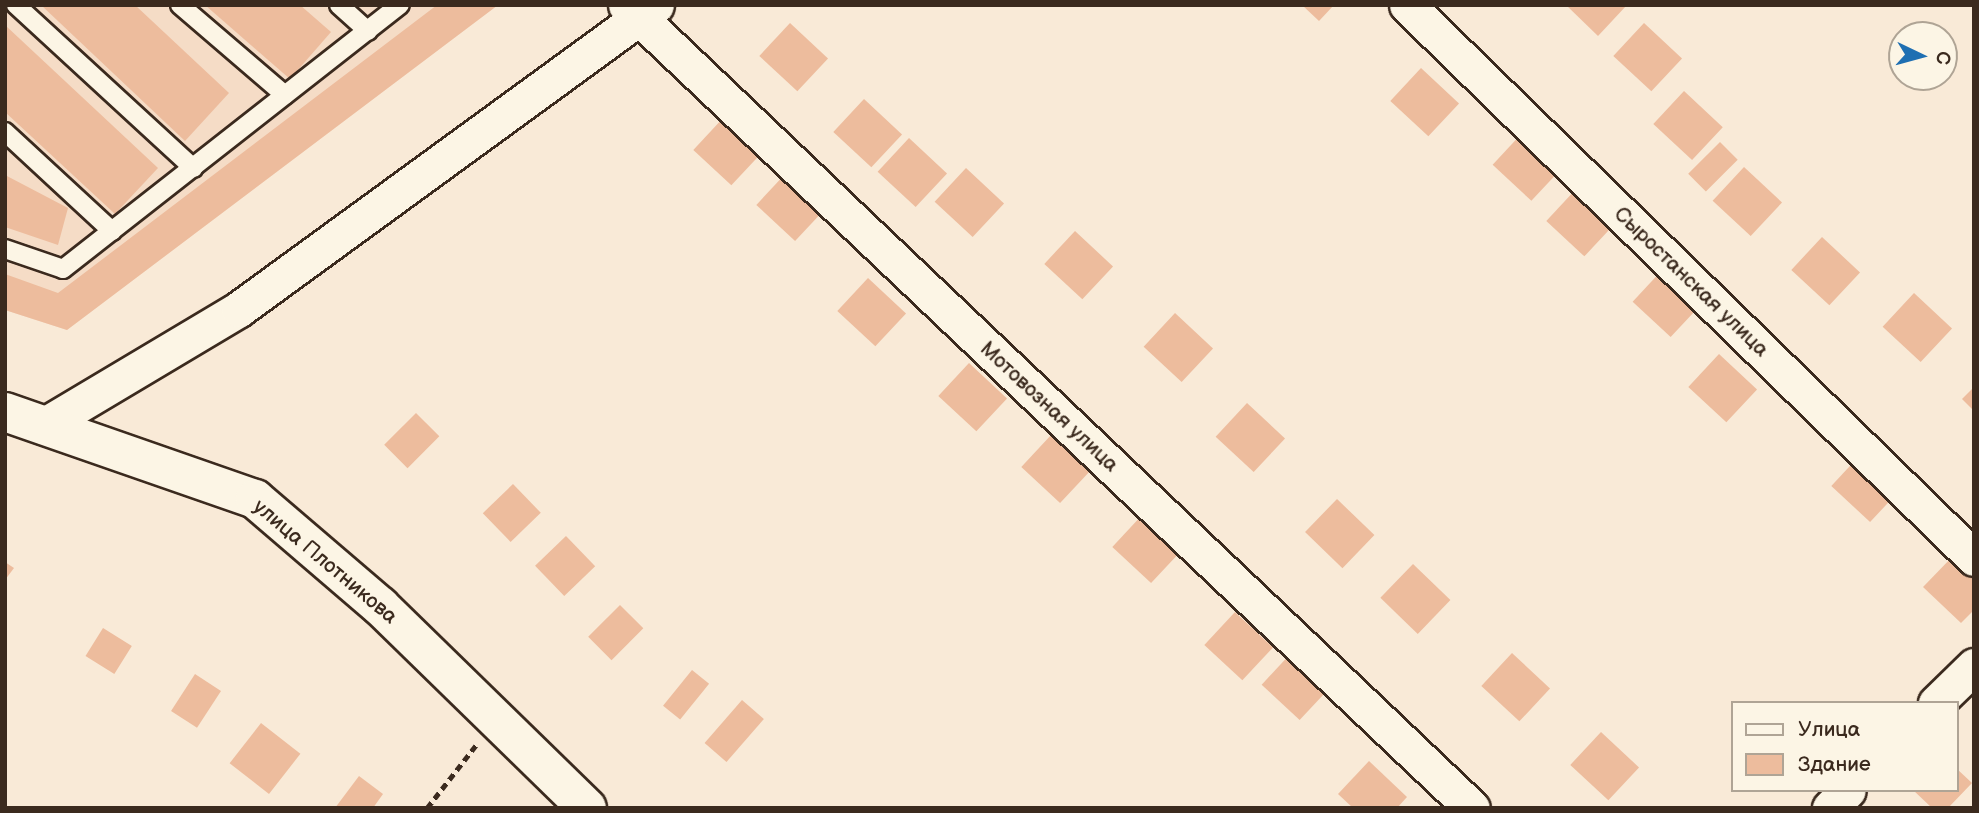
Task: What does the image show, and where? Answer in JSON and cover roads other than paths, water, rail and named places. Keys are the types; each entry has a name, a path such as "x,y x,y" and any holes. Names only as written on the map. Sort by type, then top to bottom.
{"street":[{"name":"Сыростанская улица","path":"1407,5 1974,558"},
{"path":"43,426 239,309 641,10"},
{"name":"Мотовозная улица","path":"641,10 1472,808"},
{"name":"улица Плотникова","path":"5,412 255,499 380,606 587,808"},
{"path":"1938,701 1974,666"},
{"path":"1830,808 1846,792"}],"lane":[{"path":"16,5 193,168"},
{"path":"180,5 285,95"},
{"path":"339,5 368,31"},
{"path":"5,249 63,269 400,5"},
{"path":"5,132 112,230"},
{"path":"5,143 24,150"}]}
